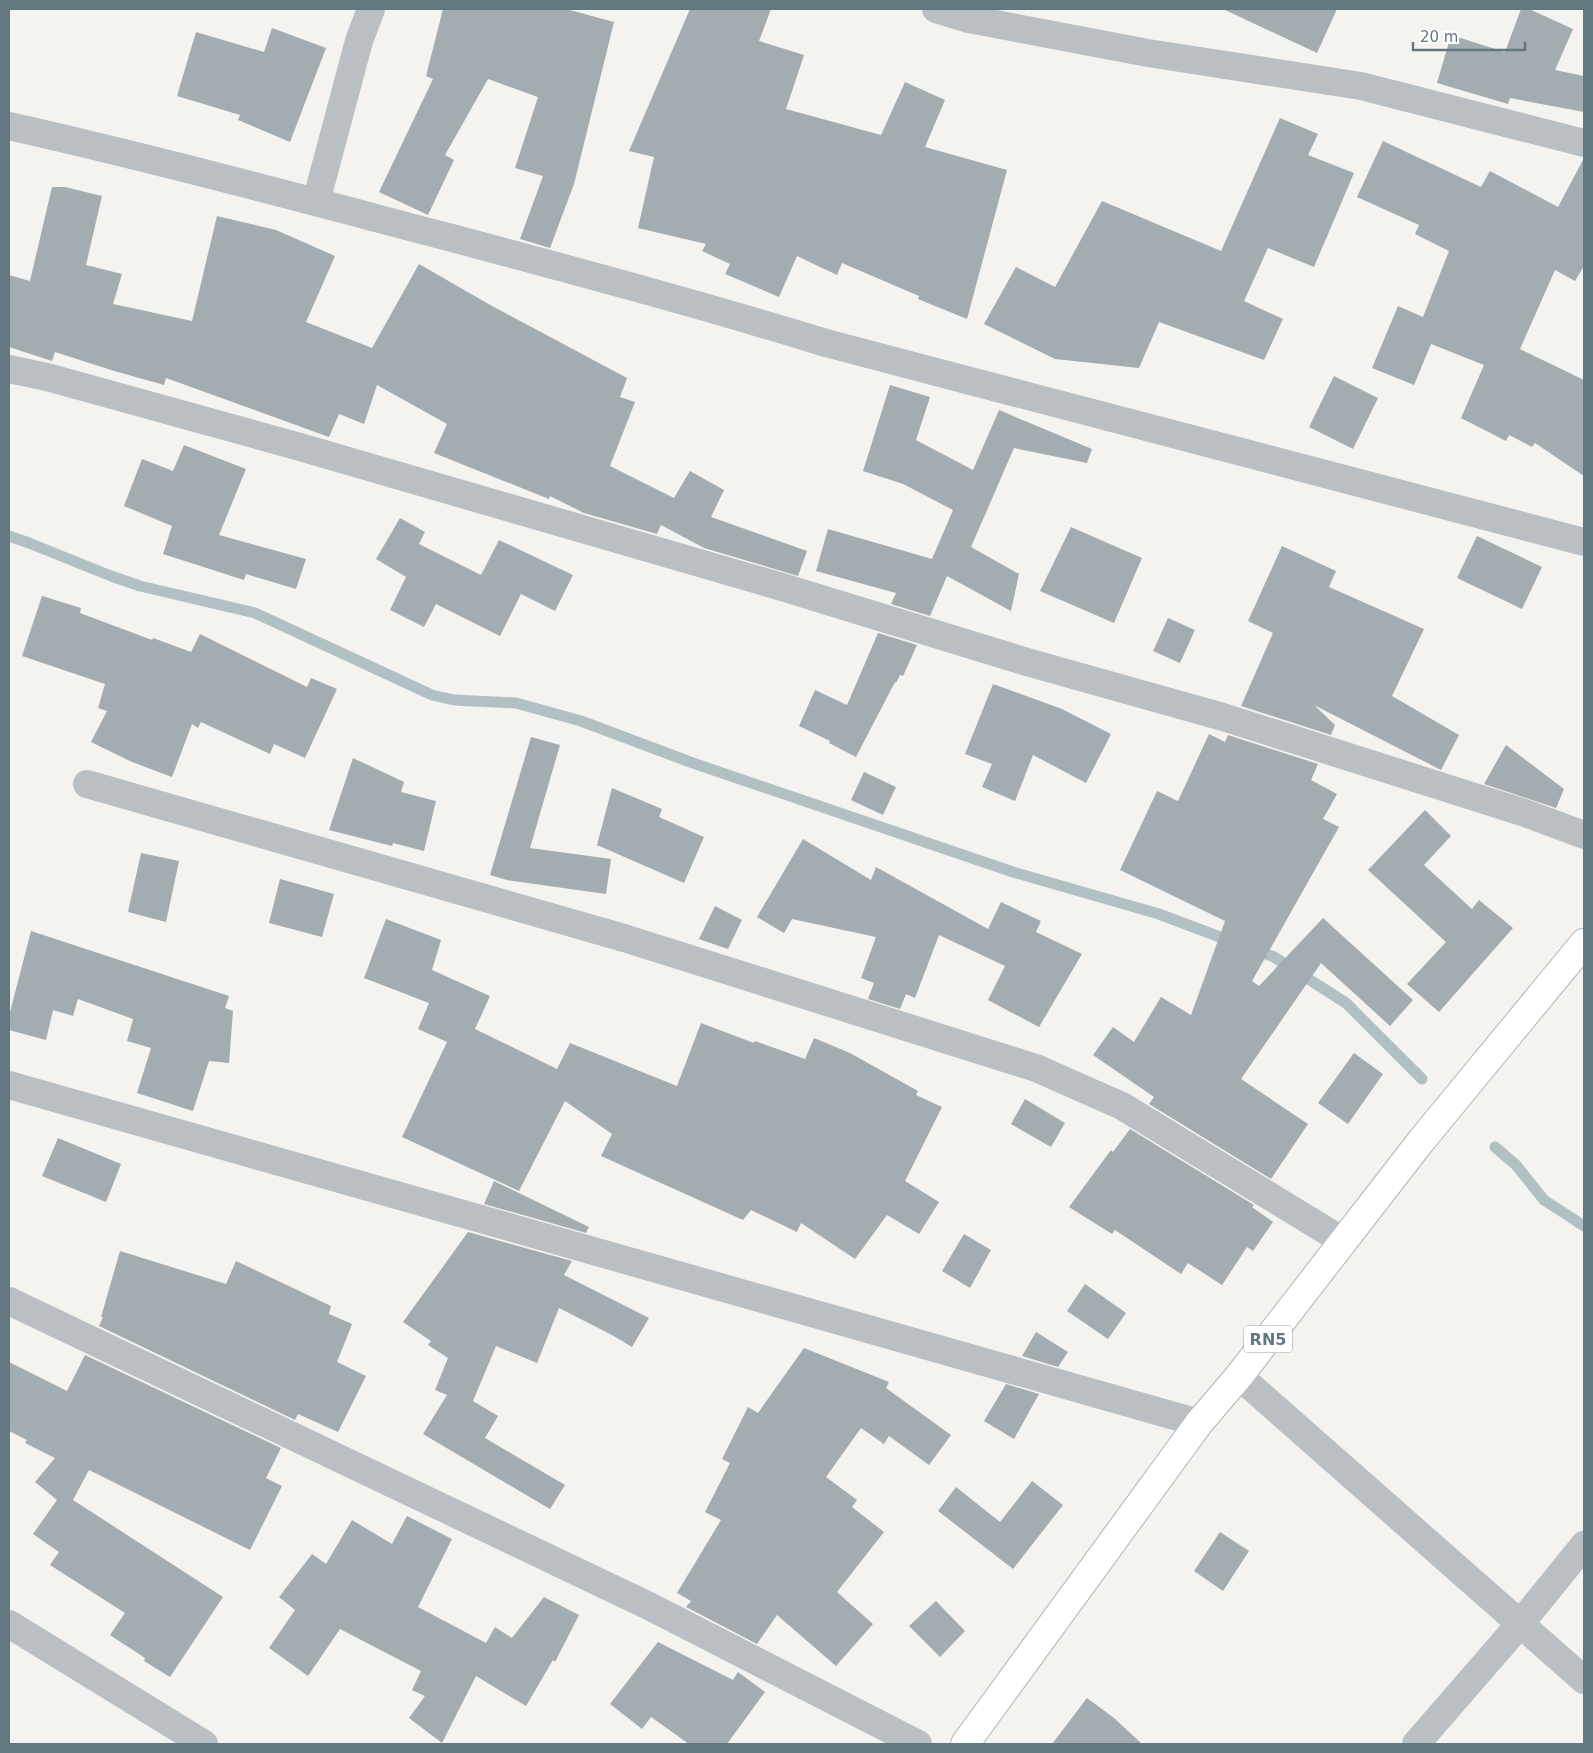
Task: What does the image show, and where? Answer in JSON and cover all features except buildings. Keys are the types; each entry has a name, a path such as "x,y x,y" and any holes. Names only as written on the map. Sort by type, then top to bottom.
{"highway":[{"name":"RN5","path":"965,1744 1199,1423 1239,1376 1421,1142 1584,943"}],"street":[{"path":"316,202 359,41 371,9"},
{"path":"936,9 969,19 1148,53 1361,86 1584,143"},
{"path":"9,126 316,202 635,287 845,348 1584,542"},
{"path":"9,369 47,377 300,447 782,587 1027,662 1223,717 1528,814 1584,835"},
{"path":"87,784 624,938 1036,1068 1122,1106 1343,1241"},
{"path":"9,1085 1199,1423"},
{"path":"9,1300 649,1606 918,1744"},
{"path":"1239,1376 1584,1680"},
{"path":"1416,1744 1520,1624 1584,1545"},
{"path":"9,1624 204,1744"}],"waterway":[{"path":"9,536 140,586 255,613 432,695 454,700 516,703 581,721 690,762 1013,872 1159,914 1233,942"},
{"path":"1253,949 1274,957 1346,1003 1422,1079"},
{"path":"1495,1147 1516,1165 1544,1200 1584,1226"}]}
